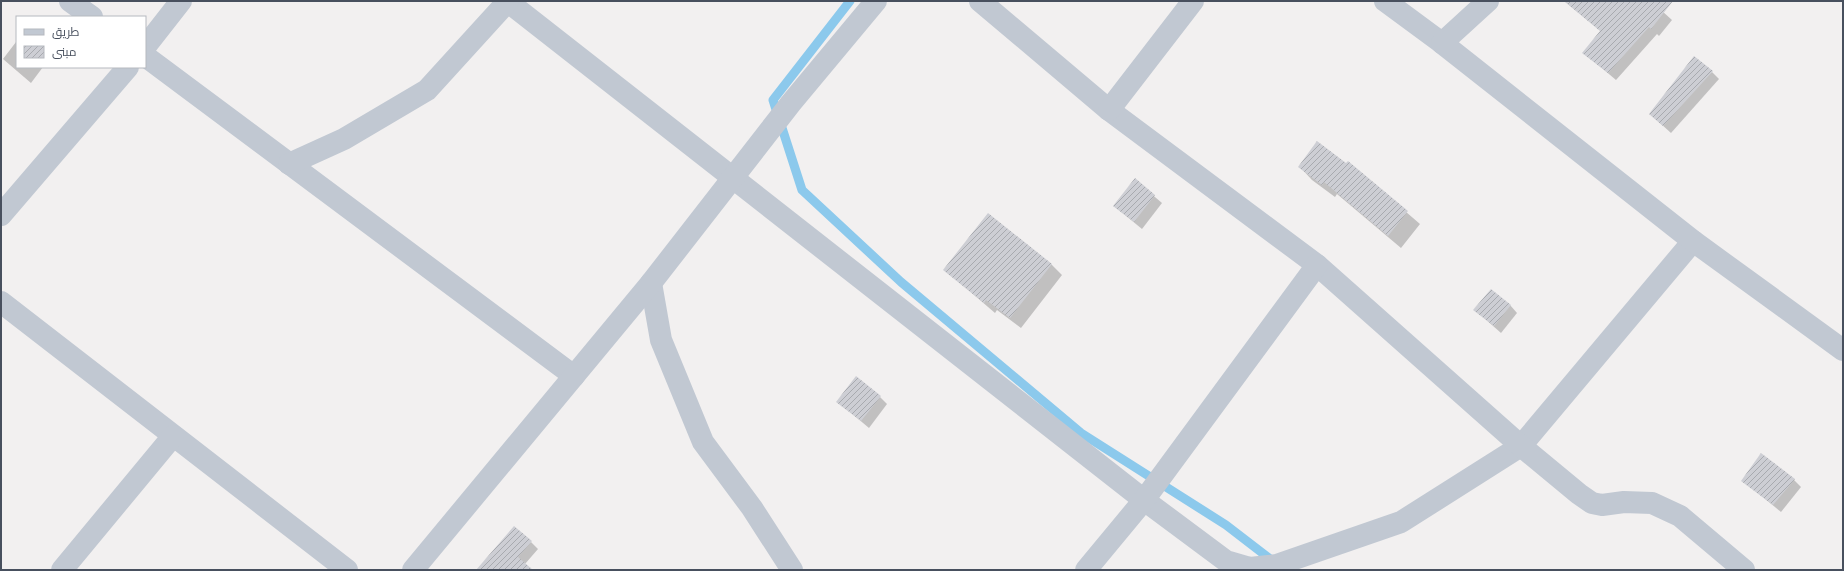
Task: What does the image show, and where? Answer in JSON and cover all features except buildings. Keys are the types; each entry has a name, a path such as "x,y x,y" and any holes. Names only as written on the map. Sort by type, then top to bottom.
{"street":[{"path":"70,1 91,16"},
{"path":"146,46 181,1"},
{"path":"289,164 344,139 427,90 508,1 1144,500 1226,561 1250,568 1277,565 1401,522 1520,446 1692,241"},
{"path":"413,570 651,283 791,103 876,1"},
{"path":"980,1 1109,110 1317,265 1520,446 1592,503 1602,505 1624,502 1652,503 1680,516 1744,570"},
{"path":"1109,110 1193,1"},
{"path":"1385,1 1442,43 1692,241 1843,350"},
{"path":"1442,43 1488,1"},
{"path":"146,57 574,376"},
{"path":"1,215 127,68"},
{"path":"1086,570 1144,500 1317,265"},
{"path":"651,283 661,340 703,442 752,508 792,570"},
{"path":"1,302 347,570"},
{"path":"62,570 173,436"}],"waterway":[{"path":"850,1 773,100 802,190 901,282 1081,433 1226,525 1274,562"}]}
